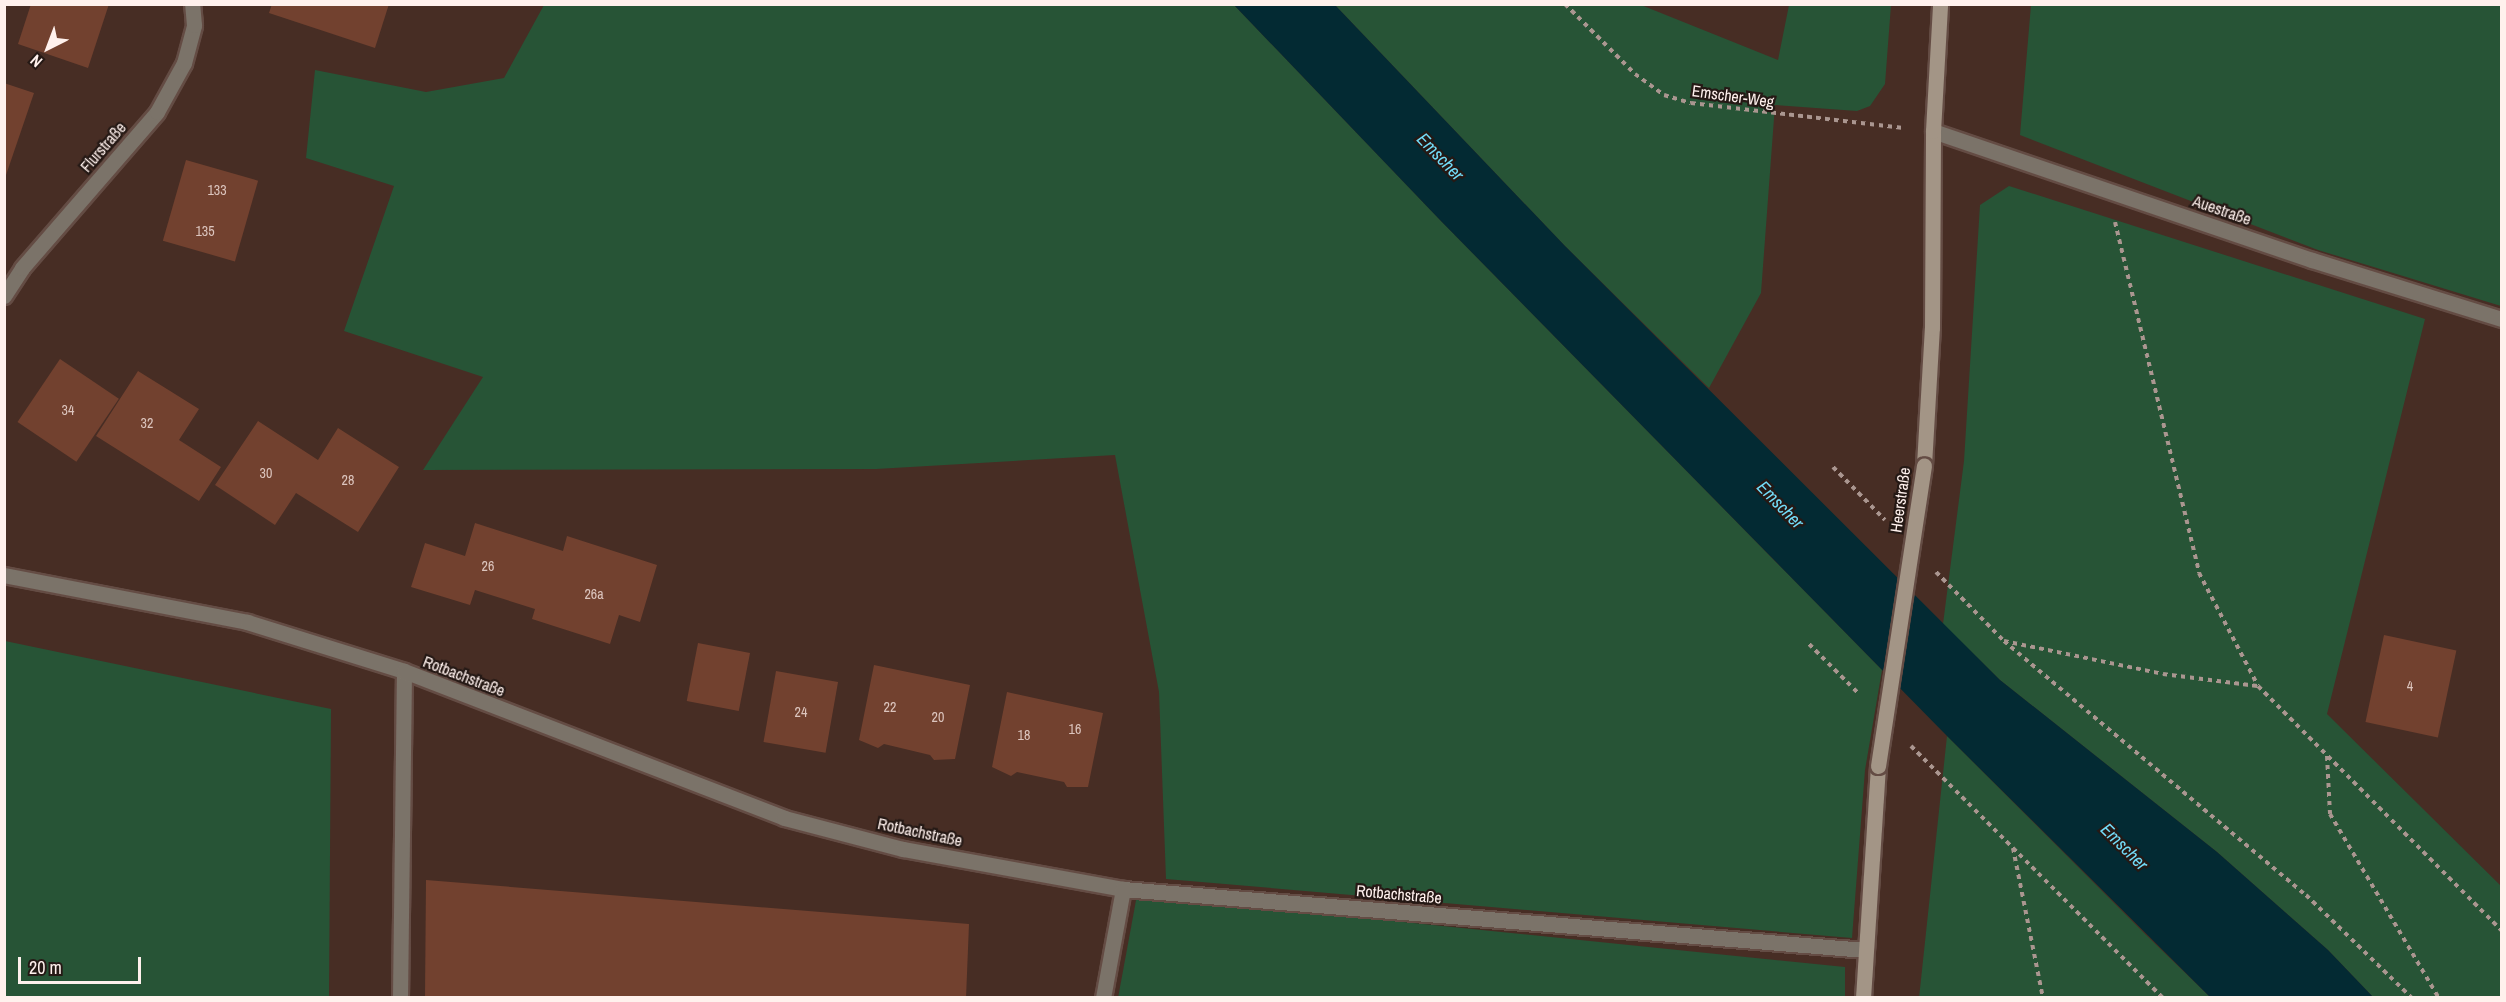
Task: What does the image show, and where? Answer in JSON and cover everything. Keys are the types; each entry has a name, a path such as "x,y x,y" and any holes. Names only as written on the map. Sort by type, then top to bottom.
{"main road":[{"name":"Heerstraße","path":"1863,998 1878,766 1924,465 1934,273 1933,131 1940,4"}],"street":[{"name":"Flurstraße","path":"4,296 22,268 157,112 184,63 194,25 192,4"},
{"name":"Auestraße","path":"1933,131 2312,260 2502,318"},
{"name":"Rotbachstraße","path":"4,575 247,622 404,671 784,818 903,849 1123,889 1865,950"},
{"path":"400,998 404,671"},
{"path":"1103,998 1123,889"}],"path":[{"name":"Emscher-Weg","path":"1565,4 1635,74 1664,95 1691,104 1933,131"},
{"path":"2123,195 2113,227 2199,573 2258,686 2502,931"},
{"path":"1833,467 1890,525"},
{"path":"1931,567 2004,641 2306,895 2412,998"},
{"path":"2004,641 2163,674 2258,686"},
{"path":"1809,644 1869,703"},
{"path":"1902,737 2163,998"},
{"path":"2327,755 2330,814 2439,998"},
{"path":"2013,847 2043,998"}],"green space":[{"path":"544,5 1234,5 1440,220 1882,670 1865,770 1852,938 1166,879 1159,692 1115,455 876,469 423,470 483,377 344,331 394,186 306,158 315,70 426,92 504,78"},
{"path":"1335,5 1641,5 1778,60 1789,5 1891,5 1885,84 1870,106 1857,111 1775,105 1761,293 1709,388 1565,246"},
{"path":"2031,5 2501,5 2501,306 2318,250 2020,135"},
{"path":"2009,186 2425,319 2327,714 2501,886 2501,997 2373,997 2328,950 2217,852 2000,680 1943,624 1964,461 1980,205"},
{"path":"5,641 331,709 329,997 5,997"},
{"path":"1947,736 2145,934 2210,997 1919,998"},
{"path":"1137,895 1845,967 1845,998 1118,998"}],"water":[{"name":"Emscher","path":"1234,5 1335,5 1565,246 2000,680 2217,852 2328,950 2373,997 2210,997 1947,736 1440,220"}],"building":[{"path":"31,4 109,4 88,68 18,44"},
{"path":"272,4 389,4 375,48 269,13"},
{"path":"4,83 34,93 5,178 4,178"},
{"path":"186,160 258,181 235,261 163,241"},
{"path":"60,359 119,399 76,462 18,422"},
{"path":"138,371 199,409 179,440 221,467 199,501 96,436"},
{"path":"258,421 318,460 338,428 399,467 358,532 296,493 275,525 215,485"},
{"path":"475,523 563,551 567,536 657,565 640,622 619,615 610,644 532,619 535,609 475,590 470,605 411,587 425,543 465,556"},
{"path":"2384,635 2456,650 2438,737 2365,722"},
{"path":"698,643 750,653 739,711 687,701"},
{"path":"874,665 970,685 955,759 934,760 930,755 884,744 878,748 859,740"},
{"path":"776,671 838,682 826,753 763,742"},
{"path":"1007,692 1103,713 1088,787 1067,787 1064,782 1017,772 1011,776 992,767"},
{"path":"426,880 969,924 966,998 425,998"}]}
